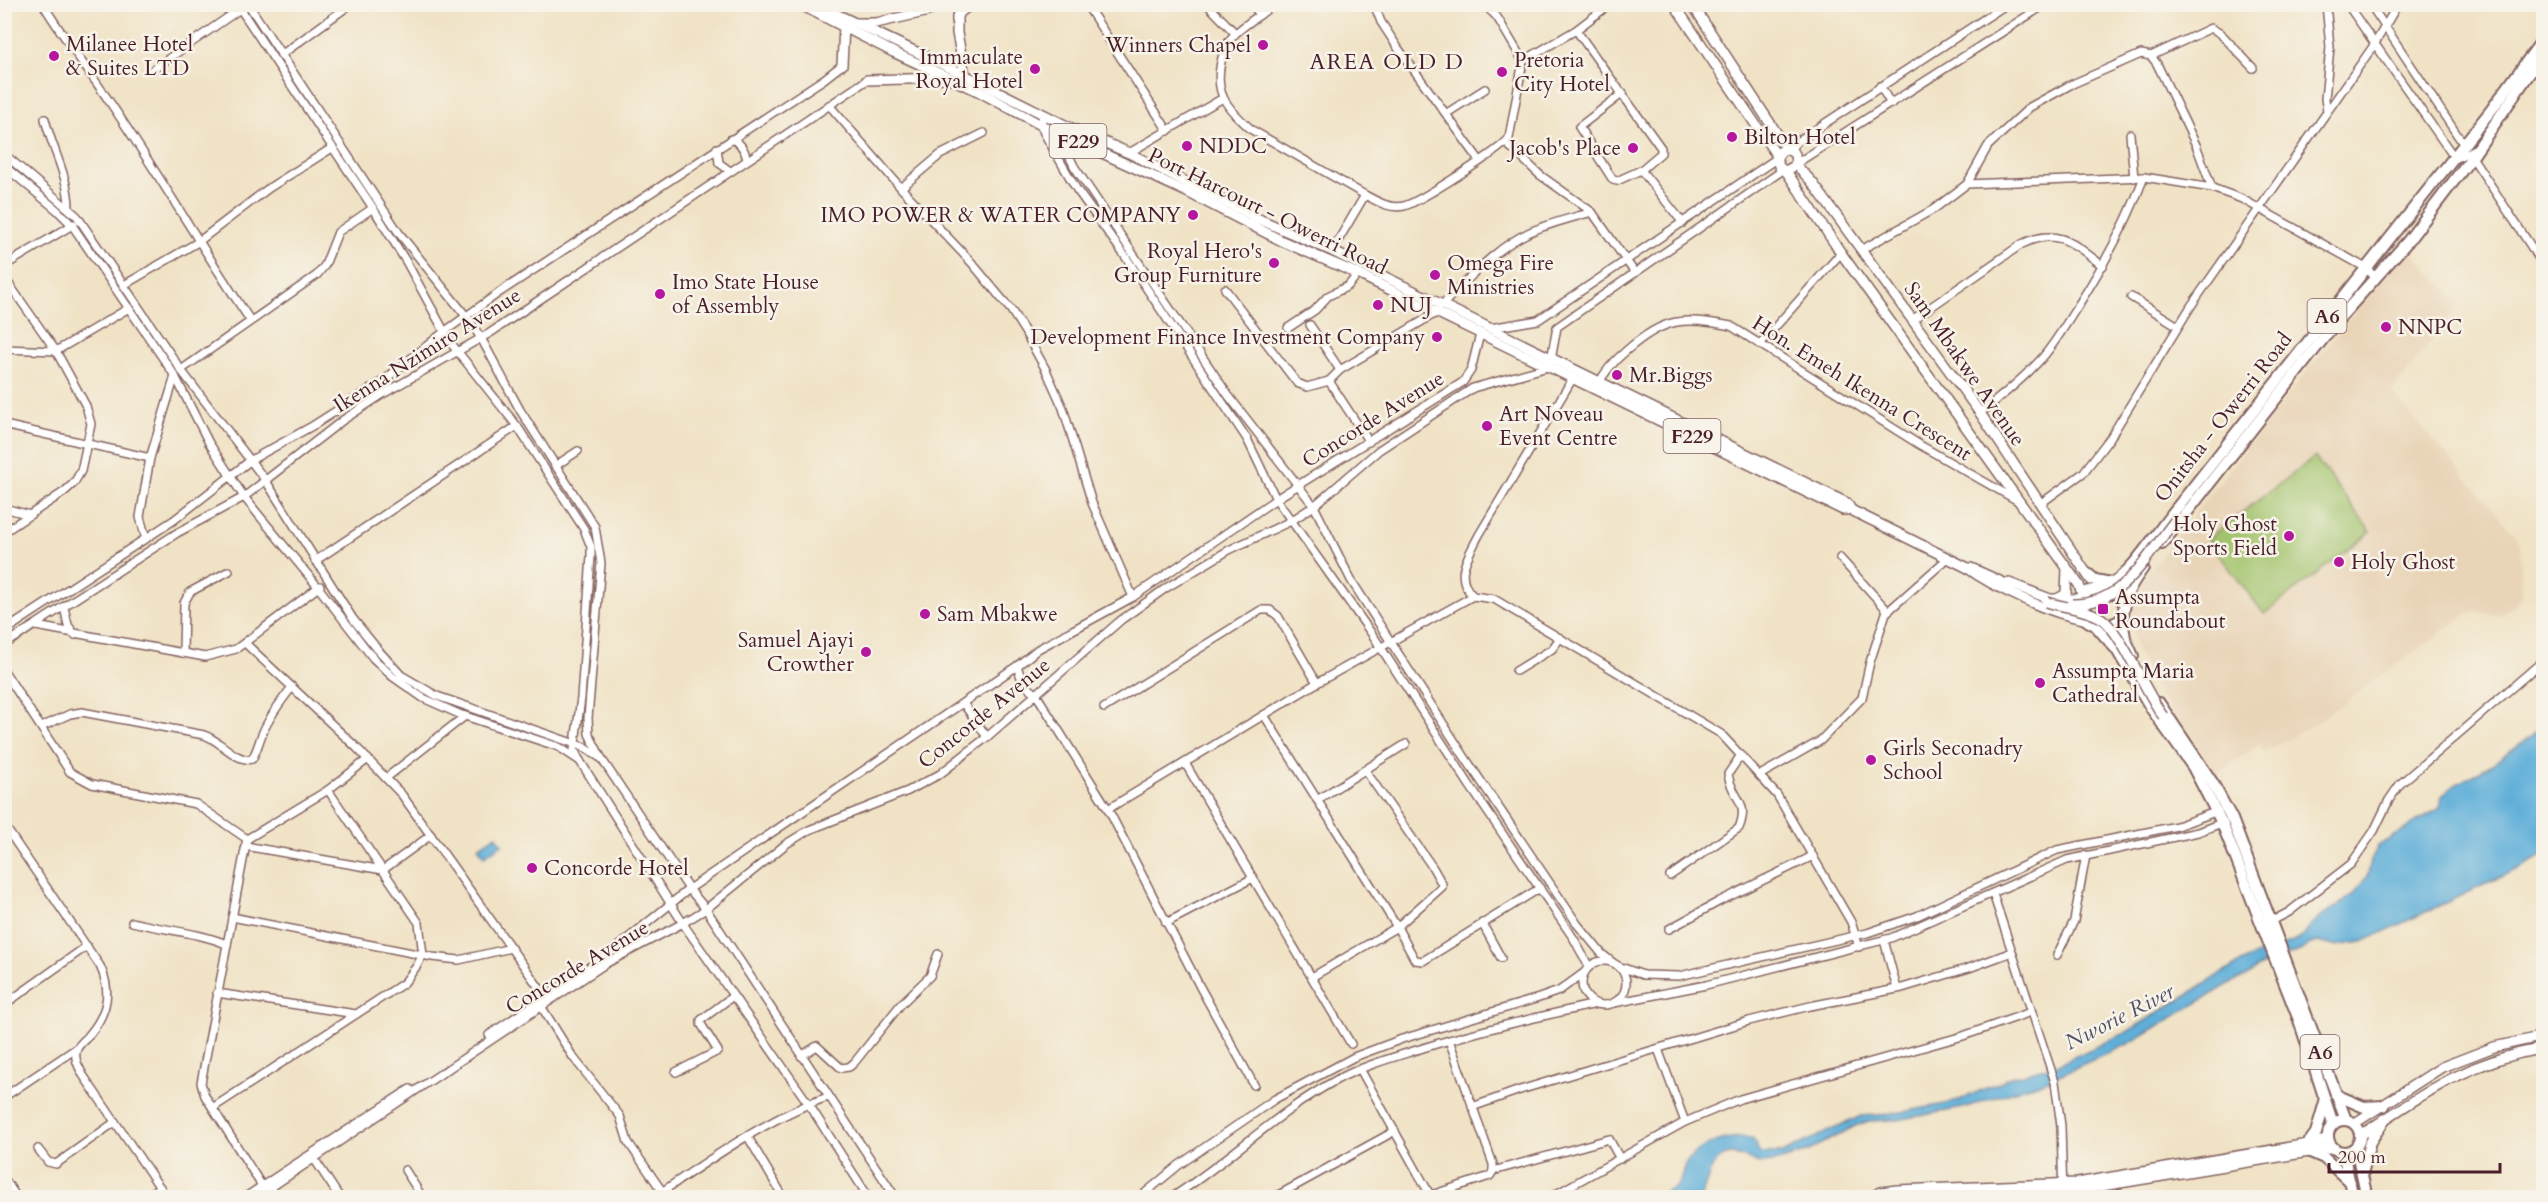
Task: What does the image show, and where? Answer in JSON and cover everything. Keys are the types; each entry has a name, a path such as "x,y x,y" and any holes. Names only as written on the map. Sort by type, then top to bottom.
{"highway":[{"name":"Onitsha - Owerri Road","path":"2102,588 2115,583 2208,468 2464,145 2544,38"},
{"name":"Onitsha - Owerri Road","path":"2123,602 2130,586 2147,562 2337,321 2408,241 2472,157 2544,52"},
{"path":"2088,574 2095,580 2109,584 2122,574"},
{"path":"2102,588 2123,602"},
{"name":"A6","path":"2080,597 2102,588"},
{"path":"2080,597 2077,607 2084,619"},
{"name":"A6","path":"2123,602 2122,619 2128,647 2142,675 2193,752 2227,821 2331,1097 2333,1124"},
{"name":"A6","path":"2084,619 2095,625 2117,650 2151,708 2221,809"},
{"path":"2095,625 2111,624 2122,619"},
{"path":"2350,1182 2324,1158 2308,1148 2331,1097 2364,1107 2384,1106"},
{"name":"A6","path":"2331,1097 2361,1135"},
{"path":"2362,1174 2370,1142 2384,1120"},
{"path":"2350,1121 2333,1124 2328,1136 2339,1150 2353,1197"},
{"path":"2361,1135 2355,1148 2367,1197"},
{"path":"2339,1150 2355,1148"}],"main road":[{"name":"Port Harcourt - Owerri Road","path":"799,4 1041,125 1063,129 1129,153 1240,214 1284,242 1439,309"},
{"name":"Port Harcourt - Owerri Road","path":"816,4 965,75 1043,115 1063,129 1240,214 1332,251 1439,309 1549,364 1828,498 1844,510 1851,510 1966,567"},
{"path":"1674,4 1777,157 1778,166 1785,170 1797,164 1796,154 1789,150 1692,4"},
{"path":"854,22 876,23 929,11"},
{"path":"957,16 957,33 965,75"},
{"path":"842,65 844,26"},
{"path":"867,80 951,78"},
{"path":"1777,157 1781,151 1789,150"},
{"name":"Sam Mbakwe Avenue","path":"1797,164 1980,413 2088,574 2102,588"},
{"name":"Sam Mbakwe Avenue","path":"1785,170 2079,585 2080,597"},
{"name":"Port Harcourt - Owerri Road","path":"1549,364 1573,378 1597,386"},
{"path":"2008,583 2028,594 2050,601 2084,604 2111,595 2126,585 2202,486 2208,468"},
{"path":"1966,567 1975,568 2064,608 2087,611 2110,626 2152,701 2193,752"},
{"path":"1966,567 1980,577 2063,615 2084,619"},
{"path":"2050,601 2066,594 2067,568"},
{"path":"2050,601 2080,597"},
{"path":"2350,1121 2384,1106 2442,1067 2494,1047 2544,1036"},
{"path":"2361,1135 2422,1094 2477,1065 2544,1048"},
{"path":"1911,1197 2063,1191 2308,1148 2327,1140 2328,1136"},
{"path":"2308,1148 2339,1150"},
{"path":"4,1180 16,1197"},
{"path":"1869,1197 1881,1192 1897,1190 2063,1191"}],"street":[{"path":"43,4 69,47 107,98 250,320"},
{"path":"248,4 399,233 481,338 520,410 584,508 597,536 601,563 588,718 590,734 603,761 689,890 706,909 896,1197"},
{"path":"281,55 351,4"},
{"path":"929,11 938,4"},
{"path":"957,16 973,4"},
{"path":"1086,4 1168,131"},
{"path":"1207,4 1235,33"},
{"path":"1252,4 1260,15"},
{"path":"1274,4 1235,33 1228,43 1222,57 1220,72 1223,98 1237,117 1252,130 1383,205 1395,207 1407,206 1506,143 1523,61 1506,31 1484,4"},
{"path":"1374,4 1381,22 1392,39 1480,160"},
{"path":"1491,11 1500,4"},
{"path":"1523,61 1576,30 1610,4"},
{"path":"1789,150 1795,143 1880,86 2007,4"},
{"path":"1797,164 2046,4"},
{"path":"2326,4 2330,47 2325,99 2327,111"},
{"path":"2347,4 2454,157 2459,157 2479,146"},
{"path":"2370,4 2464,145"},
{"path":"2040,504 2072,482 2091,463 2127,412 2178,326 2374,45 2398,4"},
{"path":"152,70 238,7 373,208 413,272 444,332 458,353 517,426 588,538 591,556 581,698 574,750 683,923 808,1103 869,1197"},
{"path":"1861,250 1934,209 1967,184 1988,146 2012,121 2030,107 2070,85 2141,54 2151,56 2211,28 2221,34 2253,68"},
{"path":"1576,30 1623,93 1661,148 1661,153 1641,170 1623,180 1613,180 1579,126 1623,93"},
{"path":"2151,56 2196,144 2212,188"},
{"name":"Ikenna Nzimiro Avenue","path":"4,631 146,539 251,460 383,381 466,316 842,65"},
{"name":"Ikenna Nzimiro Avenue","path":"4,645 177,533 244,496 343,420 382,394 458,353 867,80"},
{"path":"1880,86 1891,104"},
{"path":"1447,113 1485,89"},
{"path":"1129,153 1223,98"},
{"path":"829,105 901,188 972,262 1011,310 1046,370 1063,408 1100,526 1133,597"},
{"path":"1043,115 1041,125 1077,190 1125,256 1247,439 1276,500 1381,648 1470,786 1574,939 1587,969"},
{"path":"45,119 51,142 67,182 69,208"},
{"path":"1063,129 1074,166 1228,395 1314,506 1351,580 1391,644 1578,925 1602,954 1622,970 1626,982 1623,994 1614,1003"},
{"path":"901,188 940,155 984,133"},
{"path":"2130,134 2134,178"},
{"path":"731,139 736,140 743,148 747,160"},
{"path":"1506,143 1540,176 1592,212 1635,273"},
{"path":"124,285 198,242 269,188 332,148"},
{"path":"717,148 719,163 730,171"},
{"path":"4,154 69,208 80,221 124,285 178,373 209,443 230,476 373,658 393,677 423,698 465,716 559,747 580,761"},
{"path":"1483,331 1535,321 1683,223 1777,157"},
{"path":"2472,157 2544,266"},
{"path":"4,166 72,225 129,308 178,373 251,460 328,581 366,635 403,676 437,696 541,734 575,743 591,750 603,761"},
{"path":"1641,170 1683,223"},
{"path":"1549,364 1557,327 1785,170"},
{"path":"1967,184 2144,177 2212,188 2259,209 2366,268 2375,277"},
{"path":"1980,413 2018,382 2043,356 2103,266 2130,214 2144,177"},
{"path":"1332,251 1365,195"},
{"path":"146,539 140,517 150,458 178,373 317,274 325,265 339,232 373,208"},
{"path":"1225,289 1297,383 1307,387 1329,381 1340,370 1439,309 1496,255 1518,239 1530,232 1592,212"},
{"path":"4,266 80,221"},
{"path":"1912,320 2022,243 2039,237 2051,236 2064,239 2103,266"},
{"path":"1761,343 1842,253"},
{"path":"1288,328 1315,310 1328,296 1345,288 1358,274"},
{"path":"4,277 56,351 90,414 91,423 81,471 74,483 4,532"},
{"path":"2132,297 2178,326"},
{"path":"4,349 56,351 129,308"},
{"name":"Hon. Emeh Ikenna Crescent","path":"1597,386 1611,364 1657,327 1700,320 1731,326 1920,445 2018,501"},
{"path":"1310,325 1340,370"},
{"name":"Concorde Avenue","path":"244,1197 432,1075 610,953 689,890 1017,666 1038,649 1133,597 1299,485 1463,382 1471,370 1483,331"},
{"name":"Concorde Avenue","path":"255,1197 605,964 706,909 786,844 809,830 928,782 987,736 1121,620 1166,588 1229,550 1291,521 1314,506 1379,450 1473,388 1549,364"},
{"path":"1473,596 1463,582 1462,576 1468,557 1573,378"},
{"path":"1329,381 1369,442"},
{"path":"4,425 150,458"},
{"path":"315,561 517,426"},
{"path":"555,466 578,451"},
{"path":"4,508 30,515"},
{"path":"588,538 597,536"},
{"path":"1840,558 1888,611"},
{"path":"1760,775 1820,741 1862,698 1870,662 1888,611 1948,558"},
{"path":"183,653 184,603 190,592 229,571"},
{"path":"36,626 75,635 205,657 236,650 318,586 328,581"},
{"path":"1107,809 1317,683 1391,644 1473,596 1494,599 1721,734 1777,795 1851,922 1859,947"},
{"path":"64,607 68,624 75,635"},
{"path":"1104,708 1261,610 1270,610 1278,616 1317,683"},
{"path":"4,613 13,626"},
{"path":"1516,671 1552,649 1560,638"},
{"path":"245,643 386,777 431,835 545,996"},
{"path":"2269,928 2351,864 2400,784 2544,660"},
{"path":"1017,666 1023,683 1036,694 1107,809 1254,1085"},
{"path":"4,671 70,772 81,780 196,804 246,842 383,870 431,835"},
{"path":"41,727 70,714 82,712 97,714 214,738 240,759 246,760 252,759 276,708 292,687"},
{"path":"963,703 987,736"},
{"path":"1264,715 1397,927 1415,960 1423,961 1540,888"},
{"path":"386,777 465,716"},
{"path":"1317,800 1406,744"},
{"path":"1670,876 1739,828 1744,816 1743,808 1730,785 1728,774 1741,755"},
{"path":"262,1186 205,1096 201,1083 246,842 328,790 368,759"},
{"path":"1185,763 1351,1044"},
{"path":"1312,977 1397,927 1440,889 1442,884 1365,770"},
{"path":"214,1107 404,983 423,955 419,923 328,790"},
{"path":"1139,1197 1179,1165 1275,1099 1354,1057 1402,1040 1539,999 1559,991 1600,961 1615,964 1642,975 1678,976 1856,936 1917,916 2057,850 2177,826 2221,809"},
{"path":"1171,1197 1224,1161 1294,1105 1360,1069 1449,1040 1529,1018 1706,985 1884,940 2048,868 2086,855 2198,832 2227,821"},
{"path":"4,825 100,966 108,991 105,1010 77,1048 4,1097"},
{"path":"2095,842 2097,853"},
{"path":"2056,955 2074,921 2086,855"},
{"path":"1669,929 1804,858 1813,856"},
{"path":"1166,923 1253,878"},
{"path":"1993,894 2055,1082 2061,1126 2063,1191"},
{"path":"232,917 459,960 511,948"},
{"path":"132,922 207,937 226,944"},
{"path":"1482,923 1501,957"},
{"path":"1884,940 1897,989"},
{"path":"4,1005 87,946"},
{"path":"1472,1107 1520,1090 1749,1021 1897,989 1969,968 2012,952"},
{"path":"801,1056 817,1046 841,1068 849,1067 901,1004 930,976 938,954"},
{"path":"1587,969 1582,978 1583,990 1586,996 1596,1004"},
{"path":"217,993 356,1014"},
{"path":"676,1072 718,1051 701,1024 701,1020 733,996"},
{"path":"541,1006 573,1057 620,1116 628,1142 662,1191"},
{"path":"1556,1194 1685,1122 1740,1099 1963,1036 2031,1012"},
{"path":"1360,1069 1395,1131 1425,1196 1490,1176 1493,1164 1449,1040"},
{"path":"77,1048 76,1061 79,1068 167,1197"},
{"path":"1658,1049 1685,1122"},
{"path":"653,1197 748,1137 808,1103 828,1097"},
{"path":"38,1149 48,1162 56,1164 115,1122"},
{"path":"1273,1197 1395,1131"},
{"path":"748,1137 782,1195 773,1197"},
{"path":"1493,1171 1609,1139 1620,1159"},
{"path":"313,1157 340,1197"},
{"path":"405,1170 419,1197"},
{"path":"144,1197 160,1187"}],"shaded area":[{"name":"Holy Ghost","path":"2409,249 2460,303 2392,392 2517,537 2520,546 2522,596 2514,606 2498,616 2478,612 2468,613 2314,724 2264,752 2259,745 2215,775 2160,695 2137,651 2132,609 2136,593 2145,577 2339,331"}],"green space":[{"name":"Holy Ghost Sports Field","path":"2315,457 2371,532 2264,614 2207,539"}],"water":[{"path":"2543,727 2543,855 2526,865 2362,942 2334,946 2318,942 2260,966 2246,977 2236,980 2128,1044 2048,1080 1963,1108 1897,1120 1869,1121 1805,1153 1774,1162 1760,1163 1732,1154 1726,1155 1717,1160 1711,1169 1701,1197 1654,1198 1678,1184 1685,1164 1700,1149 1725,1139 1752,1138 1760,1153 1782,1153 1861,1116 1892,1114 1955,1102 2011,1077 2057,1065 2127,1032 2217,976 2260,953 2298,940 2312,923 2353,895 2368,875 2371,860 2378,846 2439,808 2442,796 2455,785 2492,764"},
{"path":"496,835 502,844 484,856 478,847"}],"place":[{"name":"Winners Chapel","path":"1263,45"},
{"name":"Milanee Hotel & Suites LTD","path":"54,56"},
{"name":"Immaculate Royal Hotel","path":"1035,69"},
{"name":"Pretoria City Hotel","path":"1502,72"},
{"name":"Bilton Hotel","path":"1732,137"},
{"name":"NDDC","path":"1187,146"},
{"name":"Jacob's Place","path":"1633,148"},
{"name":"IMO POWER & WATER COMPANY","path":"1193,215"},
{"name":"Royal Hero's Group Furniture","path":"1274,263"},
{"name":"Omega Fire Ministries","path":"1435,275"},
{"name":"Imo State House of Assembly","path":"660,294"},
{"name":"NUJ","path":"1378,305"},
{"name":"NNPC","path":"2386,327"},
{"name":"Development Finance Investment Company","path":"1437,337"},
{"name":"Mr.Biggs","path":"1617,375"},
{"name":"Art Noveau Event Centre","path":"1487,426"},
{"name":"Holy Ghost Sports Field","path":"2289,536"},
{"name":"Holy Ghost","path":"2339,562"},
{"name":"Assumpta Roundabout","path":"2103,609"},
{"name":"Sam Mbakwe","path":"925,614"},
{"name":"Samuel Ajayi Crowther","path":"866,652"},
{"name":"Assumpta Maria Cathedral","path":"2040,683"},
{"name":"Girls Seconadry School","path":"1871,760"},
{"name":"Concorde Hotel","path":"532,868"}],"district":[{"name":"AREA OLD D","path":"1387,61"}],"water label":[{"name":"Nworie River","path":"2119,1016"}]}
